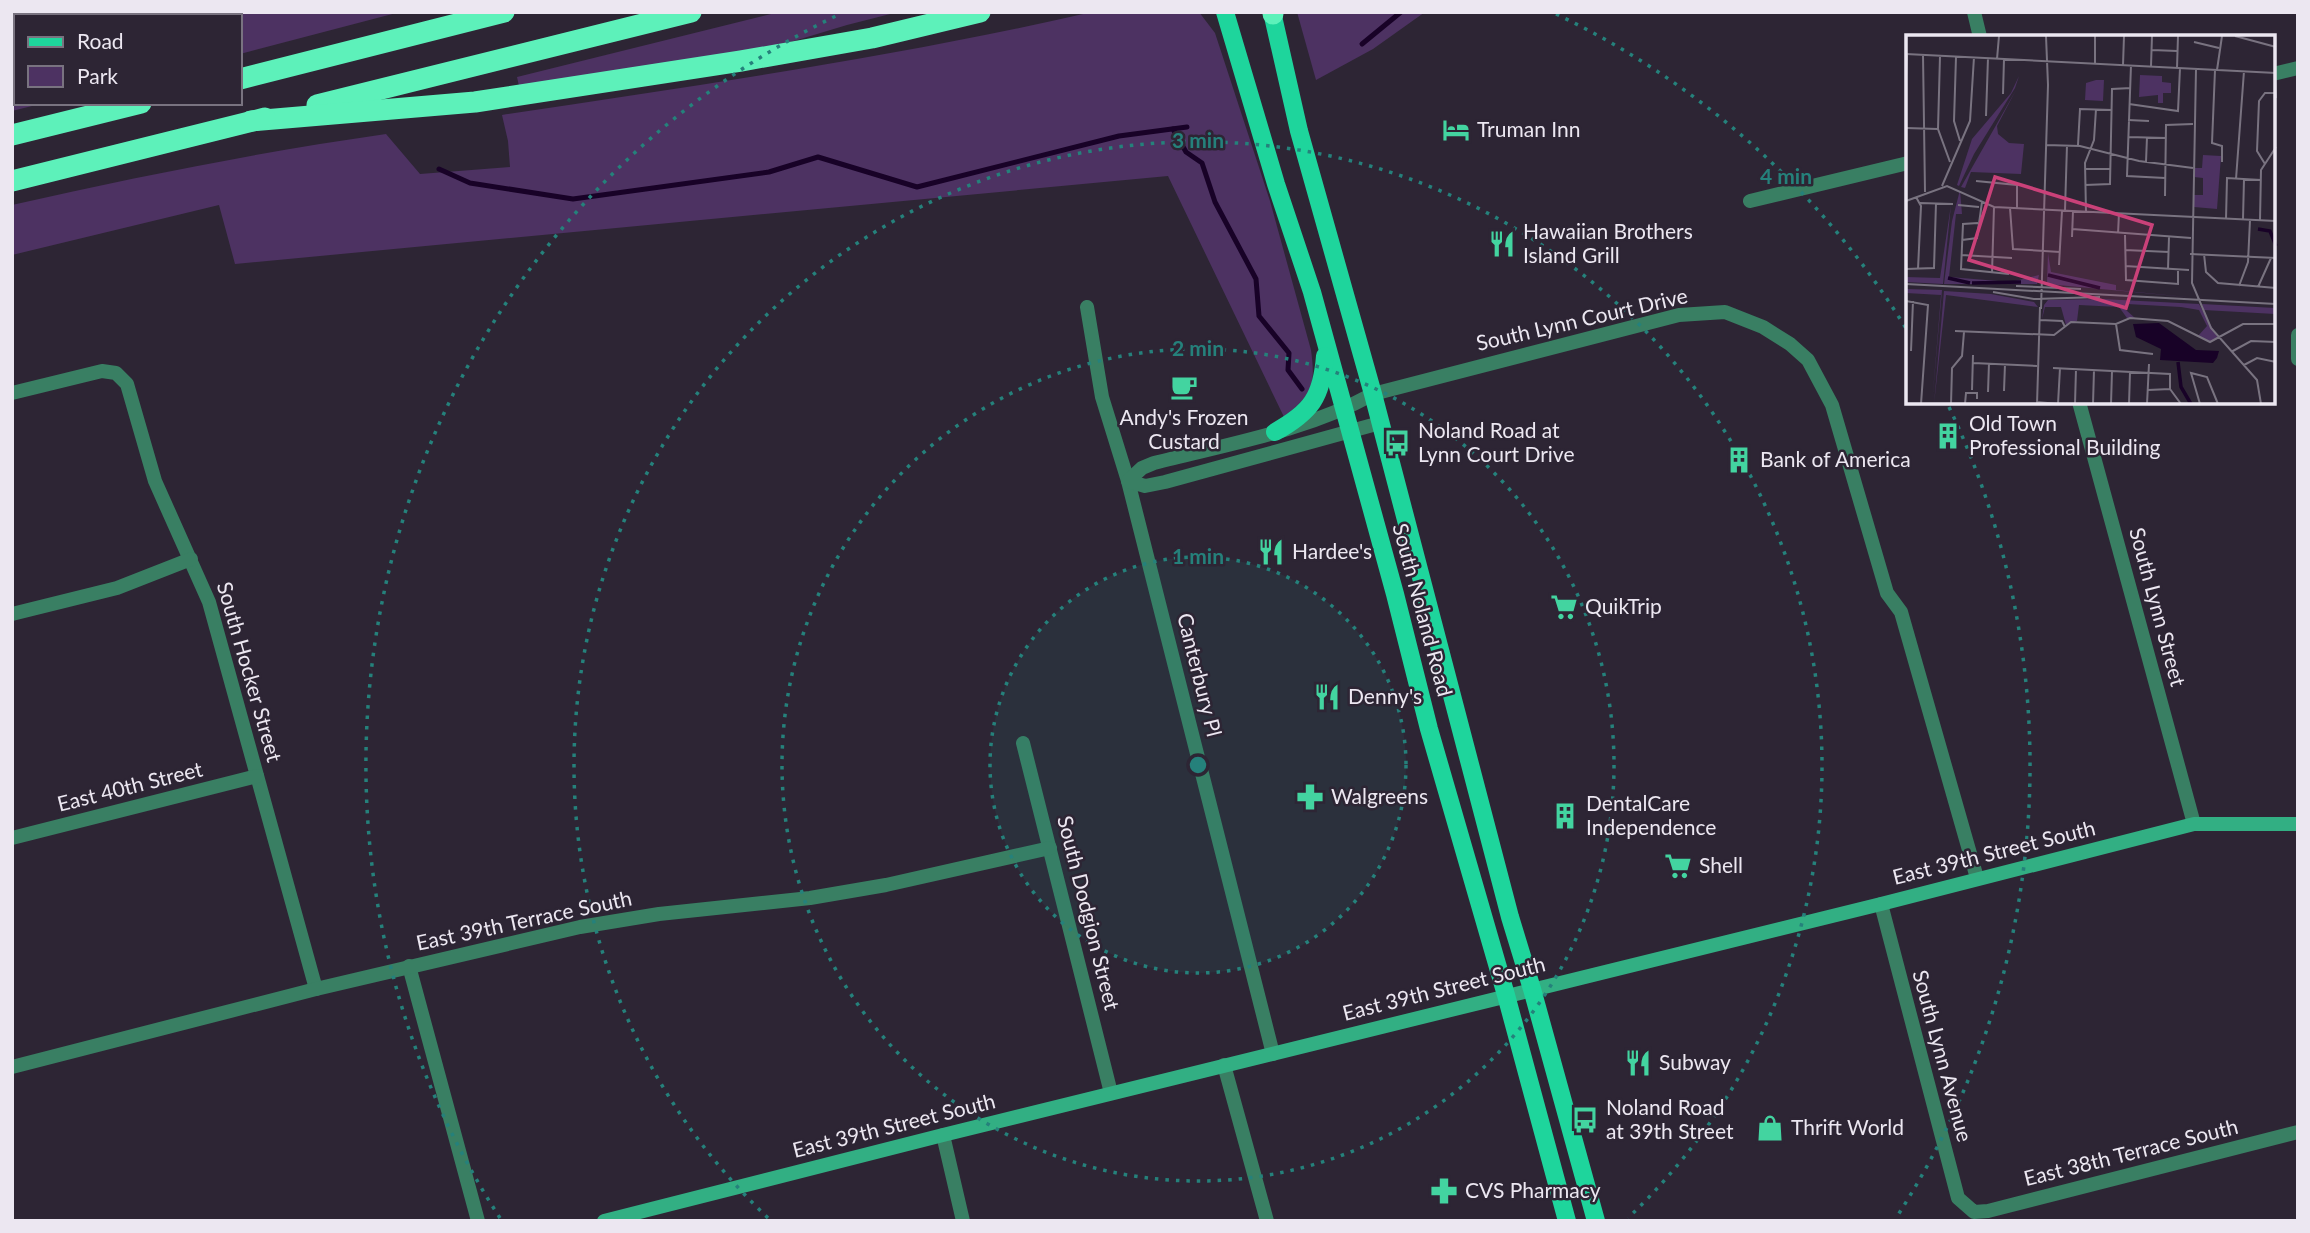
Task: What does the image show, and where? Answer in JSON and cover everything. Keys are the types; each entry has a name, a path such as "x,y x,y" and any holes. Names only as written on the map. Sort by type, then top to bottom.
{"highway":[{"path":"392,41 436,12"},
{"path":"242,78 504,12"},
{"path":"12,181 691,12"},
{"path":"251,121 475,102 872,38 980,12"},
{"path":"12,135 133,105"}],"main road":[{"name":"South Noland Road","path":"1226,12 1327,345 1429,729 1569,1221"},
{"name":"South Noland Road","path":"1273,13 1299,131 1373,394 1510,917 1595,1217"},
{"path":"1275,432 1295,421 1316,399 1324,375 1327,345"},
{"name":"East 39th Street South","path":"604,1221 2194,824 2298,824"},
{"path":"1569,1221 1595,1217"}],"street":[{"path":"1974,12 1980,35"},
{"path":"2275,74 2298,68"},
{"path":"1750,201 1906,163"},
{"name":"Canterbury Pl","path":"1087,307 1102,397 1128,481 1273,1054"},
{"name":"South Lynn Court Drive","path":"1128,481 1142,468 1154,463 1275,432 1345,410 1373,394 1679,315 1725,312 1763,327 1790,344 1808,360 1832,405 1887,593 1901,612 1977,878"},
{"path":"2298,335 2298,359"},
{"name":"South Hocker Street","path":"12,393 102,371 121,376 131,395 155,481 209,602 316,989"},
{"name":"South Lynn Street","path":"2081,404 2194,824"},
{"path":"1128,481 1144,486 1165,482 1380,423"},
{"path":"12,614 117,588 191,559"},
{"name":"South Dodgion Street","path":"1023,743 1111,1093"},
{"name":"East 40th Street","path":"12,838 257,776"},
{"name":"East 39th Terrace South","path":"12,1067 409,966 580,927 659,914 810,898 886,885 1050,848"},
{"name":"South Lynn Avenue","path":"1881,904 1958,1199 1973,1212"},
{"path":"409,966 478,1221"},
{"path":"1224,1065 1267,1221"},
{"name":"East 38th Terrace South","path":"1973,1212 1988,1211 2298,1132"},
{"path":"943,1135 964,1221"}],"green space":[{"path":"12,12 400,12 242,53 242,14 14,14 14,105 36,105 12,111"},
{"path":"779,12 898,12 764,50 519,86 517,77"},
{"path":"1092,12 1199,12 1215,33 1270,201 1311,350 1313,373 1310,389 1301,402 1284,417 1168,176 235,264 219,205 12,255 12,205 198,166 386,134 420,174 510,167 502,115 872,56"},
{"path":"1297,12 1425,12 1373,49 1316,80"}],"waterway":[{"path":"1362,44 1401,12"},
{"path":"439,169 470,183 573,199 769,172 818,157 917,187 1119,136 1187,127"},
{"path":"1173,129 1186,152 1202,163 1215,202 1256,279 1259,316 1289,353 1288,370 1302,389"}],"place":[{"name":"Truman Inn","path":"1456,130"},
{"name":"Hawaiian Brothers Island Grill","path":"1502,244"},
{"name":"Andy's Frozen Custard","path":"1184,387"},
{"name":"Old Town Professional Building","path":"1948,436"},
{"name":"Noland Road at Lynn Court Drive","path":"1397,443"},
{"name":"Bank of America","path":"1739,460"},
{"name":"Hardee's","path":"1271,552"},
{"name":"QuikTrip","path":"1564,607"},
{"name":"Denny's","path":"1327,697"},
{"name":"Walgreens","path":"1310,797"},
{"name":"DentalCare Independence","path":"1565,816"},
{"name":"Shell","path":"1678,866"},
{"name":"Subway","path":"1638,1063"},
{"name":"Noland Road at 39th Street","path":"1585,1120"},
{"name":"Thrift World","path":"1770,1128"},
{"name":"CVS Pharmacy","path":"1444,1191"}]}
